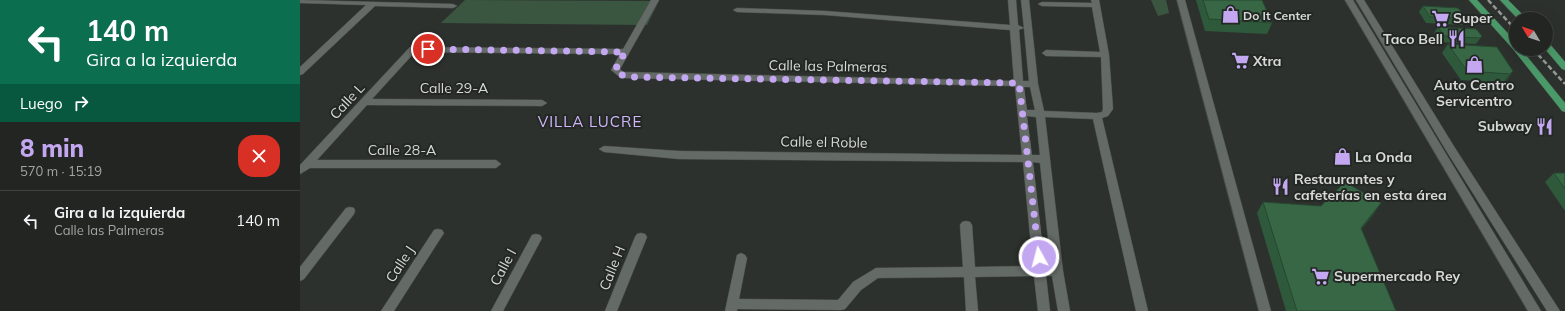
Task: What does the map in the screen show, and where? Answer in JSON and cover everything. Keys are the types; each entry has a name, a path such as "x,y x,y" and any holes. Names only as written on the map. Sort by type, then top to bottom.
{"main road":[{"path":"1473,0 1509,39"},
{"path":"1504,0 1516,12"},
{"path":"1553,53 1565,67"},
{"path":"1523,56 1565,109"}],"street":[{"path":"300,0 453,6"},
{"path":"625,52 655,0"},
{"path":"1012,0 1022,113 1044,311"},
{"path":"1025,0 1034,84 1040,113 1057,271 1064,311"},
{"path":"1181,0 1212,110 1265,311"},
{"path":"1349,0 1536,311"},
{"path":"1360,0 1404,73 1554,311"},
{"path":"300,72 373,3"},
{"path":"1022,113 1097,116 1104,114 1108,109 1105,55 1096,3 1042,4"},
{"path":"738,10 825,13 1028,29"},
{"name":"Calle L","path":"304,167 413,49 625,52"},
{"name":"Calle las Palmeras","path":"625,52 615,70 621,75 1034,84"},
{"path":"1046,53 1105,55"},
{"name":"Calle 29-A","path":"365,102 542,103"},
{"path":"1097,116 1142,311"},
{"name":"Calle el Roble","path":"604,149 679,155 1045,159"},
{"name":"Calle 28-A","path":"304,167 496,164"},
{"path":"300,276 350,211"},
{"path":"966,225 968,272 972,311"},
{"name":"Calle J","path":"387,311 438,233"},
{"name":"Calle H","path":"611,311 641,237"},
{"name":"Calle I","path":"497,311 536,238"},
{"path":"741,258 732,308 841,305 857,286 876,272 1057,271"},
{"path":"847,298 848,311"}],"green space":[{"path":"465,0 659,1 647,25 441,23"},
{"path":"1151,0 1166,0 1169,13 1158,16"}],"building":[{"path":"1203,0 1262,0 1272,23 1209,19"},
{"path":"1423,6 1458,8 1466,18 1430,17"},
{"path":"1438,27 1476,29 1482,36 1480,38 1444,36"},
{"path":"1448,44 1497,47 1513,71 1510,74 1467,71"},
{"path":"1554,173 1565,173 1565,189"},
{"name":"Supermercado Rey","path":"1345,182 1381,203 1361,228 1396,311 1297,311 1263,202 1321,206"}],"railway":[{"path":"1488,0 1509,22"},
{"path":"1539,56 1565,84"}],"place":[{"name":"Do It Center","path":"1230,15"},
{"name":"Super","path":"1440,18"},
{"name":"Taco Bell","path":"1456,39"},
{"name":"Xtra","path":"1240,61"},
{"name":"Auto Centro Servicentro","path":"1474,65"},
{"name":"Subway","path":"1545,126"},
{"name":"La Onda","path":"1342,157"},
{"name":"Restaurantes y cafeterías en esta área","path":"1281,187"},
{"name":"Supermercado Rey","path":"1321,276"}],"district":[{"name":"VILLA LUCRE","path":"590,121"}],"route":[{"path":"428,49 625,52 615,70 617,73 628,77 1019,83 1039,257"}]}
